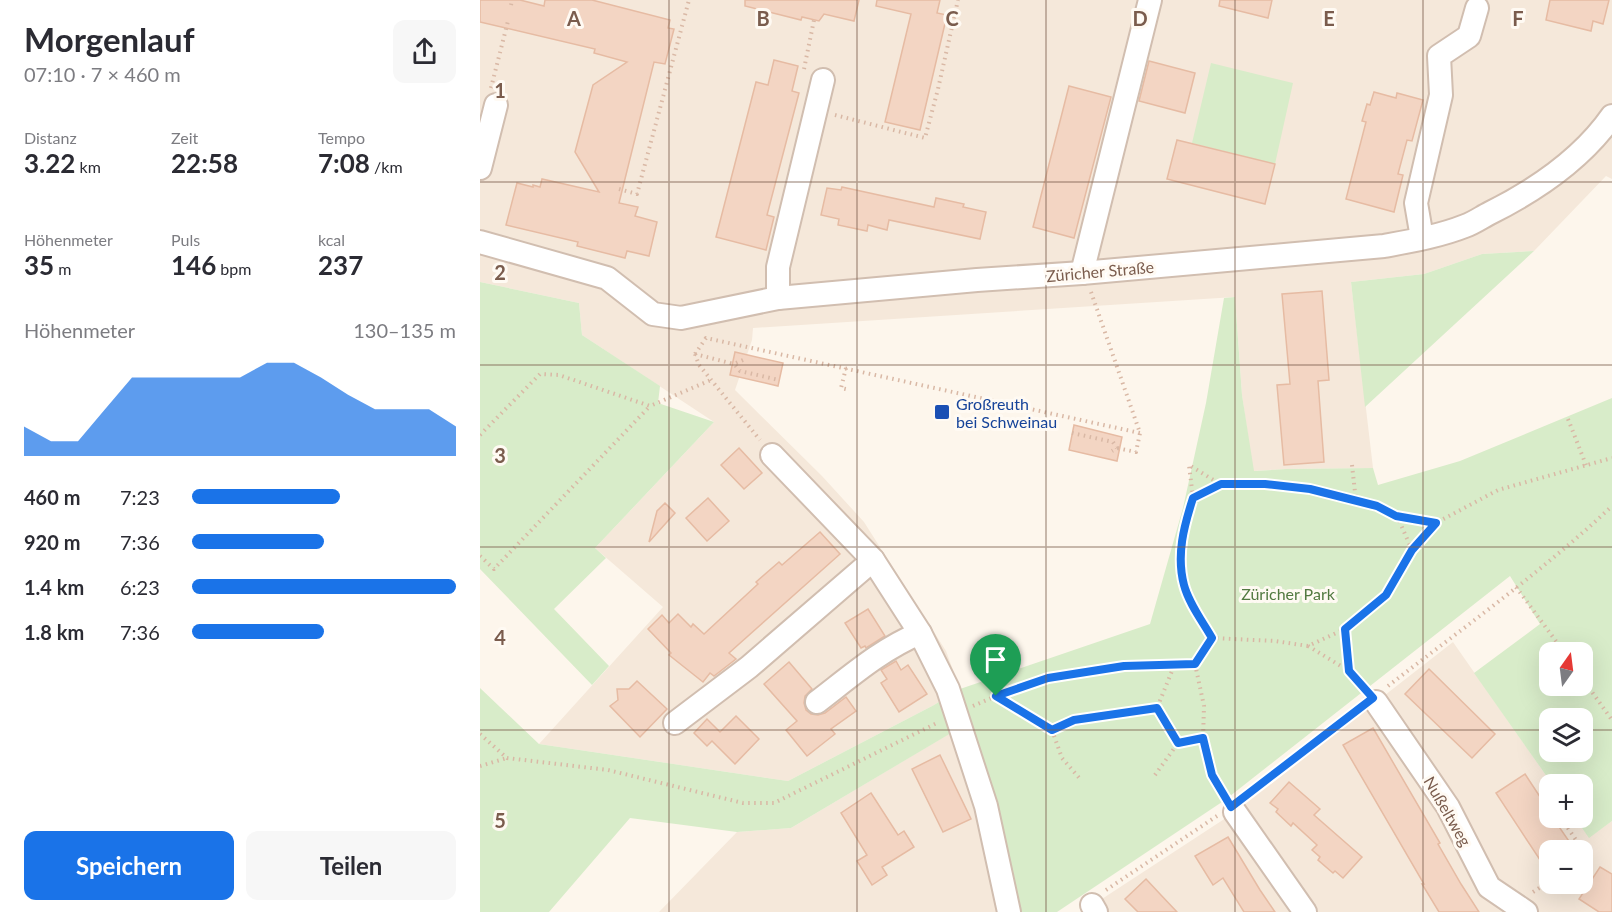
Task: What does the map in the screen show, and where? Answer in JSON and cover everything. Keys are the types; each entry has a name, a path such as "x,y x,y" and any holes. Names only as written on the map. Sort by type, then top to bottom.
{"street":[{"path":"1082,273 1150,0"},
{"path":"1422,238 1416,203 1441,95 1439,56 1469,36 1477,8"},
{"path":"778,298 778,267 824,80"},
{"path":"480,168 496,105"},
{"name":"Züricher Straße","path":"480,242 607,278 653,314 681,318 778,298 1384,246 1466,226 1517,200 1561,169 1608,130"},
{"path":"772,455 873,560 920,633 948,689 986,806 1009,912"},
{"path":"675,723 749,667 873,560"},
{"path":"817,702 873,658 894,644 920,633"},
{"name":"Nußeltweg","path":"1372,697 1448,807 1489,887 1526,912"},
{"path":"1231,806 1305,912"}],"path":[{"path":"619,189 637,194 689,0"},
{"path":"816,111 925,138 958,0"},
{"path":"814,20 804,73 824,80"},
{"path":"496,105 491,86 508,21"},
{"path":"1082,273 1096,304 1140,433 1136,452 1117,448 1112,451"},
{"path":"695,354 706,338 1140,433"},
{"path":"695,354 734,364 740,371 779,380"},
{"path":"695,354 699,365 772,455"},
{"path":"734,364 743,360"},
{"path":"846,368 841,388 850,390"},
{"path":"480,435 540,374 559,375 650,406"},
{"path":"480,556 494,568 650,406 711,380"},
{"path":"1568,419 1586,465"},
{"path":"1072,433 1113,442 1117,448"},
{"path":"1308,646 1345,629 1386,595 1412,550 1436,523 1497,490 1612,458"},
{"path":"1212,638 1184,586 1181,562 1182,532 1193,498 1189,465 1221,484"},
{"path":"1352,465 1356,501"},
{"path":"1193,498 1221,484 1265,484 1310,489 1377,506 1396,516 1436,523"},
{"path":"1096,904 1231,806 1516,586 1612,506"},
{"path":"1396,516 1412,550"},
{"path":"1516,586 1557,642"},
{"path":"1345,629 1349,671"},
{"path":"1212,638 1275,641 1308,646 1349,671 1372,697"},
{"path":"1212,638 1195,664 1204,706 1203,738 1212,775 1231,806"},
{"path":"480,766 507,758 608,770 742,803 774,803 956,713 1048,678 1124,666 1195,664"},
{"path":"1157,708 1174,666"},
{"path":"1593,693 1612,720"},
{"path":"996,696 1052,730 1062,758 1081,780"},
{"path":"1052,730 1074,720 1157,708"},
{"path":"1157,708 1178,743"},
{"path":"480,734 507,758"},
{"path":"1155,775 1178,743 1203,738"}],"shaded area":[{"path":"480,0 1612,0 1612,179 1606,176 1534,251 1482,254 1424,274 1351,282 1373,468 1253,471 1242,395 1235,297 753,328 752,340 735,390 822,476 864,522 946,651 960,689 934,705 788,781 539,744 663,607 595,548 714,422 582,335 579,303 480,282"},
{"path":"1453,642 1545,774 1539,774 1539,828 1582,828 1589,837 1612,821 1612,912 1082,912 1235,812"},
{"path":"969,722 1020,912 659,912 737,832 791,828"}],"green space":[{"path":"1211,63 1293,83 1275,164 1192,143"},
{"path":"1534,251 1365,407 1351,282 1424,274 1482,254"},
{"path":"480,282 579,303 582,335 660,386 658,403 714,422 595,548 606,558 554,609 609,666 592,685 480,569"},
{"name":"Züricher Park","path":"1235,297 1242,395 1254,471 1373,468 1378,485 1460,461 1612,398 1612,821 1589,838 1582,828 1593,828 1593,774 1545,774 1474,673 1540,624 1510,576 1225,800 1057,912 1020,912 968,723 791,828 737,832 630,818 549,912 480,912 480,688 539,744 788,781 934,705 960,689 1150,624 1183,508 1206,403 1224,298"}],"building":[{"path":"480,0 520,0 544,6 545,0 592,0 670,20 668,28 674,29 665,64 654,62 619,203 638,207 635,216 657,222 649,256 627,251 625,258 577,246 578,242 506,225 517,183 540,187 542,179 599,192 575,152 593,85 627,62 594,53 595,49 480,22"},
{"path":"745,0 859,0 854,21 824,14 819,21 802,17 801,20 745,6"},
{"path":"877,0 940,0 937,13 947,15 920,130 885,122 911,14 876,6"},
{"path":"1220,0 1272,0 1268,18 1219,6"},
{"path":"1550,0 1609,0 1603,24 1593,21 1591,31 1546,20"},
{"path":"774,60 798,66 792,91 799,93 767,215 774,217 766,250 716,237 756,82 768,85"},
{"path":"1149,61 1195,73 1185,113 1139,101"},
{"path":"1069,86 1111,97 1074,238 1033,227"},
{"path":"1374,92 1396,98 1397,93 1423,100 1412,141 1407,140 1398,174 1403,175 1394,212 1346,199 1366,122 1362,121 1367,104 1370,105"},
{"path":"1177,140 1275,164 1265,204 1167,179"},
{"path":"842,187 934,207 936,198 986,212 980,239 889,220 887,230 868,225 867,231 838,225 839,219 821,215 827,188 841,190"},
{"path":"1322,291 1329,380 1318,381 1324,462 1284,465 1277,385 1290,384 1282,294"},
{"path":"735,352 783,363 778,386 730,375"},
{"path":"1074,425 1122,437 1117,461 1069,450"},
{"path":"739,448 762,473 744,489 721,465"},
{"path":"708,498 729,521 707,541 686,518"},
{"path":"665,503 675,513 649,542 657,511"},
{"path":"820,532 840,554 729,653 736,659 714,676 710,673 703,682 669,655 671,653 648,629 662,615 669,623 678,614 691,627 693,624 704,634 758,584 756,582 779,562 782,565"},
{"path":"868,609 885,636 866,648 865,646 861,648 845,623"},
{"path":"896,661 901,670 908,665 927,694 899,712 881,683 887,679 881,670"},
{"path":"789,662 812,689 805,696 804,703 806,710 811,714 825,713 846,697 856,711 831,729 835,734 807,756 786,730 797,721 764,684"},
{"path":"1429,669 1495,734 1472,758 1405,694"},
{"path":"637,681 667,709 640,737 610,706 618,700 617,689 629,689"},
{"path":"736,716 759,739 735,764 712,741 707,746 694,733 707,719 720,732"},
{"path":"1373,728 1479,912 1439,912 1422,884 1424,884 1343,745"},
{"path":"940,755 971,819 943,832 912,769"},
{"path":"1525,774 1539,795 1539,828 1560,828 1568,840 1539,840 1539,858 1496,793"},
{"path":"1289,782 1320,809 1314,815 1362,857 1343,878 1318,860 1320,857 1312,850 1317,845 1293,823 1291,826 1276,812 1278,809 1270,803"},
{"path":"871,793 898,835 904,831 914,847 882,867 887,875 872,885 857,861 867,855 841,813"},
{"path":"1228,837 1275,912 1244,912 1223,878 1213,885 1195,856"},
{"path":"1600,867 1612,874 1612,912 1599,912 1579,899 1582,894 1593,894 1593,878"},
{"path":"1146,879 1177,912 1138,912 1125,899"}],"place":[{"name":"Großreuth bei Schweinau","path":"942,412"}],"route":[{"path":"1221,484 1265,484 1310,489 1377,506 1396,516 1436,523 1412,550 1386,595 1345,629 1349,671 1373,698 1231,807 1212,775 1203,738 1178,743 1157,708 1074,720 1052,730 996,696 1048,678 1124,666 1195,664 1212,638 1184,586 1181,562 1182,532 1193,498 1221,484"}]}
